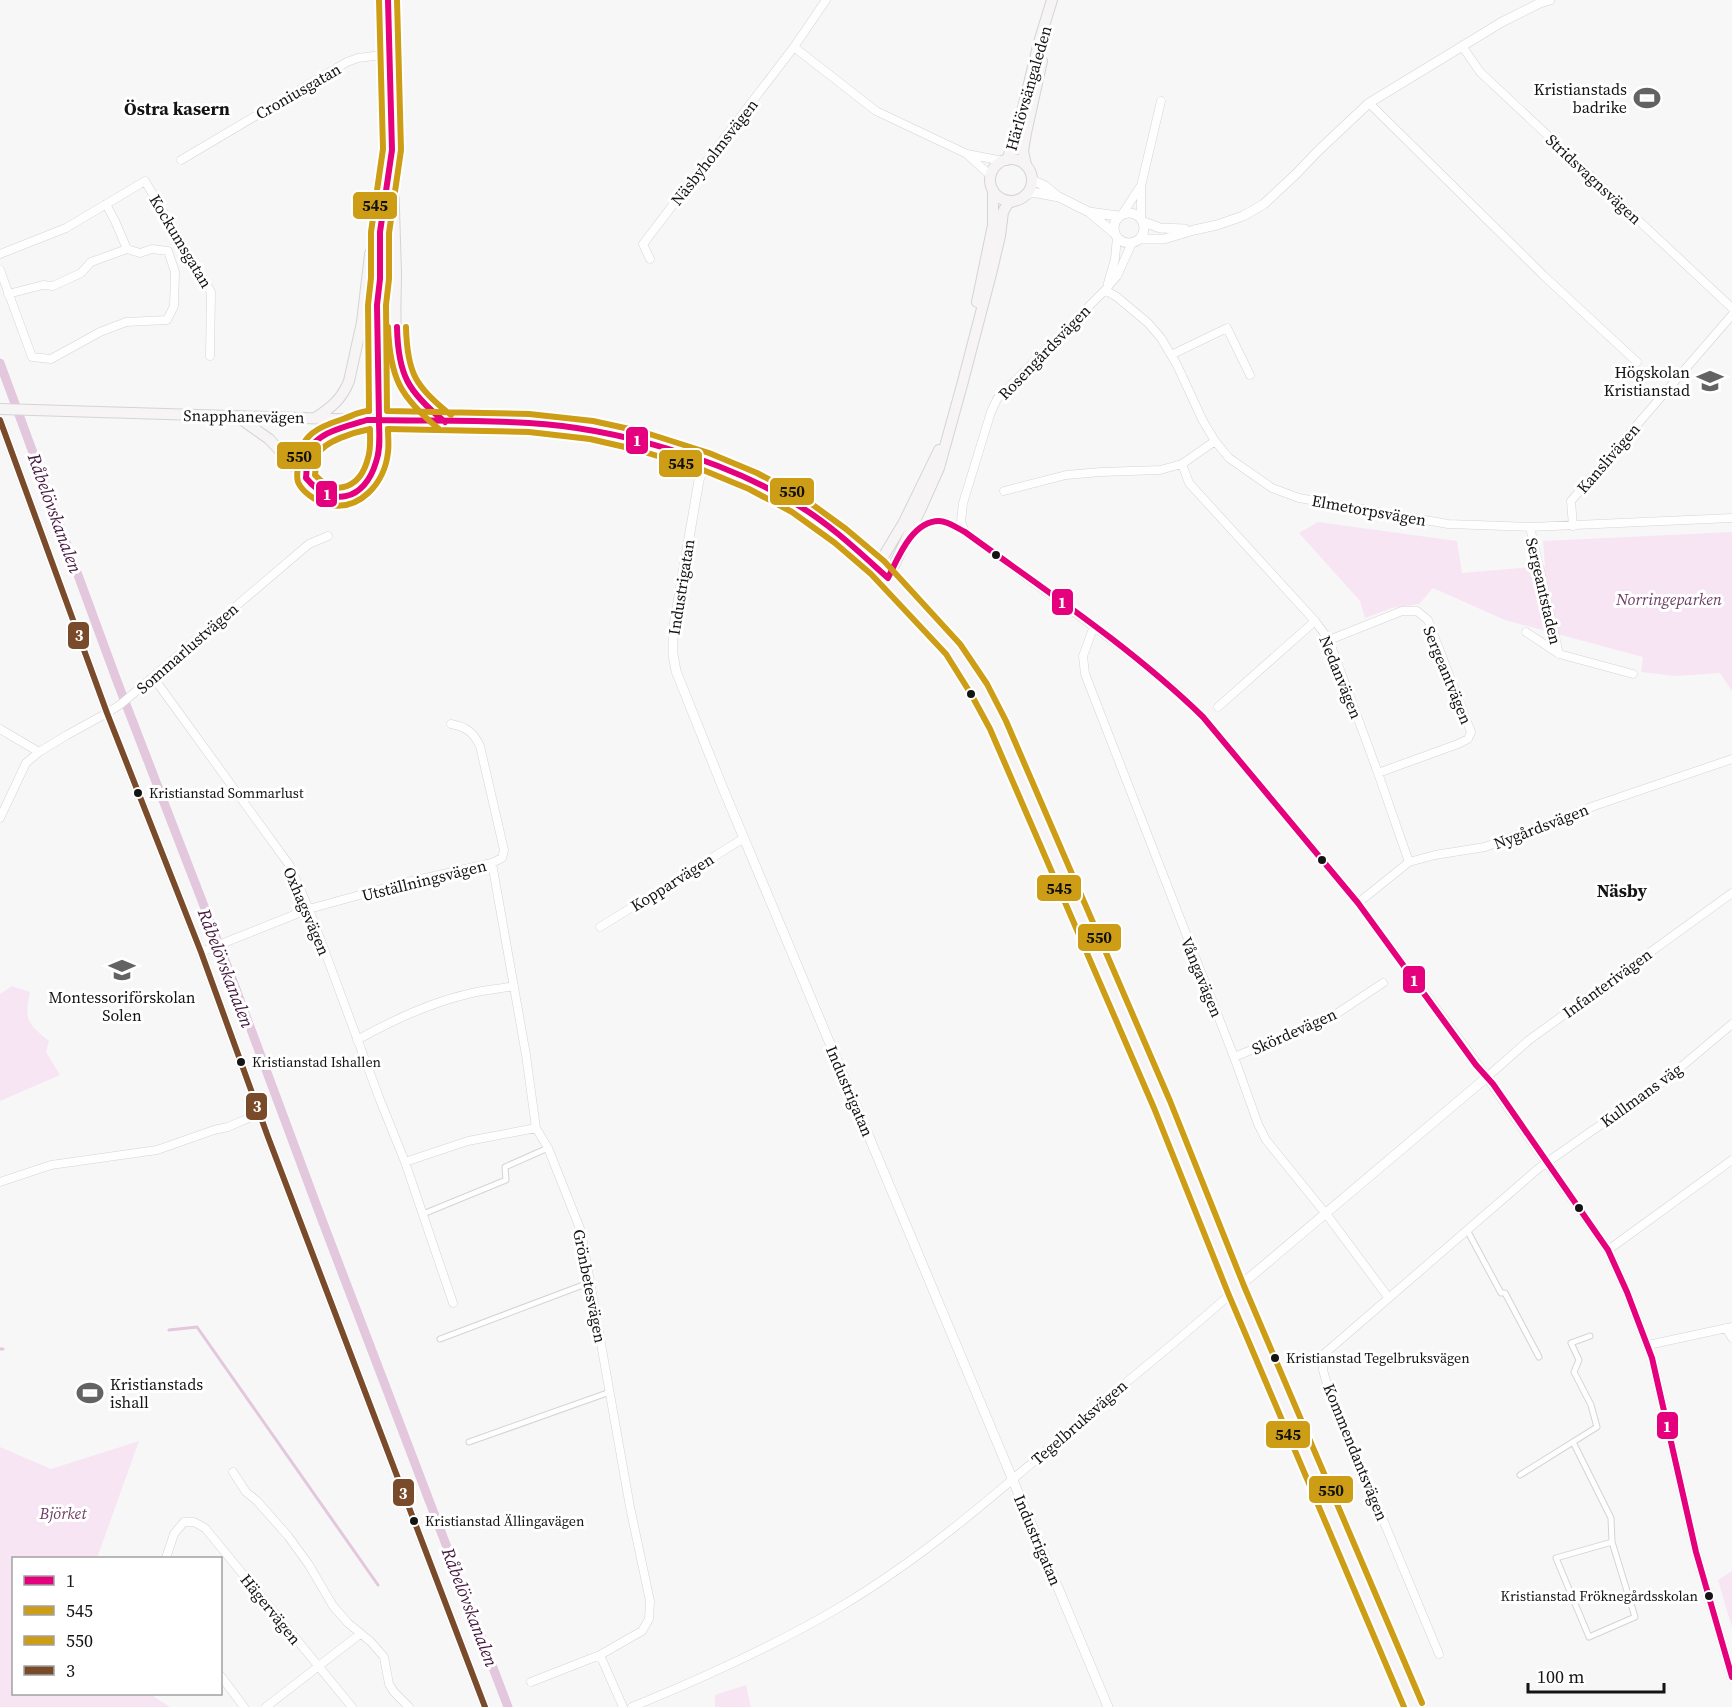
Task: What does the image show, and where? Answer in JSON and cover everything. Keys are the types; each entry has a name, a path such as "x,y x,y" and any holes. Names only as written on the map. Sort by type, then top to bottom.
{"main road":[{"name":"Härlövsängaleden","path":"1005,160 1014,143 1052,0"},
{"name":"Härlövsängaleden","path":"1026,165 1023,151 1046,43 1048,16"},
{"path":"390,54 397,334 400,361 414,394 424,406 449,422"},
{"path":"238,417 276,446 320,492 339,497 351,494 367,483 376,468 380,451 376,335 380,279 380,232 392,150"},
{"path":"888,578 939,468 1000,236 1003,212 1008,203 1020,199 1028,193 1031,187 1032,180 1026,165 1014,159 1005,160 993,170 990,183 993,190 1003,200 1020,199"},
{"path":"971,347 979,286 993,225 993,190"},
{"path":"315,418 335,404 349,381 362,322 370,254 380,232"},
{"path":"380,279 395,235"},
{"name":"Snapphanevägen","path":"0,409 497,422 551,424 592,430 640,441 706,462 753,481 797,504 841,536 877,567 953,649 979,689 998,725 1162,1105 1236,1289 1414,1707"},
{"path":"306,478 308,453 317,440 334,430 367,420"},
{"path":"877,567 904,522 950,429"}],"street":[{"path":"388,0 390,54"},
{"name":"Näsbyholmsvägen","path":"650,260 643,244 794,47 826,0"},
{"path":"1032,180 1089,212 1124,242 1164,239 1243,216 1264,204 1368,103 1502,22 1550,0"},
{"name":"Stridsvagnsvägen","path":"1462,46 1480,72 1732,308"},
{"path":"794,47 876,111 967,154 1005,160"},
{"name":"Croniusgatan","path":"181,160 347,62 358,58 390,54"},
{"path":"1136,241 1144,231 1141,186 1161,101"},
{"path":"1368,103 1543,275 1637,362"},
{"path":"967,154 991,176"},
{"name":"Kockumsgatan","path":"0,254 66,228 145,181 212,292 210,356"},
{"path":"1115,235 1113,227 1141,186"},
{"path":"1020,199 1032,192 1059,197"},
{"path":"106,204 127,249"},
{"path":"1089,212 1121,215 1132,212 1142,220 1160,228 1194,230"},
{"name":"Rosengårdsvägen","path":"1105,290 1114,260 1115,235"},
{"name":"Rosengårdsvägen","path":"1094,626 968,535 961,522 963,503 997,399 1105,290 1117,276 1136,241"},
{"path":"0,270 8,294 32,357 51,359 100,332 126,322 167,320 174,306 175,272 168,251 152,249 140,253 127,249 91,262 81,273 53,286 43,285 8,294"},
{"name":"Elmetorpsvägen","path":"1105,290 1148,323 1161,338 1203,421 1228,458 1272,488 1299,498 1448,524 1530,527 1732,519"},
{"name":"Kanslivägen","path":"1573,526 1571,501 1732,315"},
{"path":"1171,355 1227,328 1250,375"},
{"path":"0,420 107,713 201,952 486,1707"},
{"path":"1004,491 1066,475 1160,470 1182,464 1215,441"},
{"name":"Industrigatan","path":"706,462 699,480 672,631 676,671 1108,1707"},
{"name":"Nedanvägen","path":"1182,464 1189,483 1316,621 1329,640 1408,862"},
{"name":"Sergeantstaden","path":"1530,527 1559,654"},
{"name":"Sommarlustvägen","path":"39,752 122,704 309,544 328,536"},
{"name":"Sergeantvägen","path":"1329,640 1402,611 1418,611 1428,620 1471,732 1468,739 1458,744 1378,773"},
{"path":"1218,707 1316,621"},
{"path":"1094,626 1174,689 1203,717 1358,903 1487,1077 1608,1250 1628,1292 1648,1345 1696,1552 1732,1677"},
{"name":"Vångavägen","path":"1094,626 1083,656 1084,674 1258,1124 1266,1140 1388,1297"},
{"name":"Sergeantstaden","path":"1526,632 1559,654 1633,674"},
{"name":"Oxhagsvägen","path":"153,677 290,866 309,909 405,1162 453,1303"},
{"name":"Utställningsvägen","path":"201,952 309,909 404,883 492,863 502,858 504,850 480,746 474,735 465,727 451,724"},
{"path":"0,729 39,752 26,763 0,818"},
{"name":"Nygårdsvägen","path":"1358,903 1408,862 1485,847 1594,806 1732,759"},
{"name":"Kopparvägen","path":"600,927 744,838"},
{"name":"Grönbetesvägen","path":"492,863 526,1055 536,1128 548,1148 581,1231 630,1506 650,1601 649,1619 642,1631 600,1655 531,1682"},
{"name":"Infanterivägen","path":"1487,1077 1529,1040 1732,893"},
{"name":"Skördevägen","path":"1234,1057 1333,1016 1383,983"},
{"path":"357,1040 396,1019 428,1006 468,994 514,986"},
{"name":"Kullmans väg","path":"1546,1162 1647,1094 1732,1024"},
{"name":"Tegelbruksvägen","path":"632,1707 692,1683 766,1647 841,1606 907,1563 1013,1479 1487,1077"},
{"path":"0,1182 51,1165 158,1150 228,1127 260,1113"},
{"path":"405,1162 468,1141 536,1128"},
{"path":"423,1214 506,1180 505,1167 548,1148"},
{"path":"1608,1250 1732,1160"},
{"name":"Kommendantsvägen","path":"1439,1654 1328,1388 1323,1370 1324,1354 1546,1162"},
{"path":"1467,1230 1501,1293 1505,1293 1539,1357"},
{"path":"440,1339 591,1282"},
{"path":"1648,1345 1729,1328 1732,1338"},
{"path":"1520,1475 1597,1427 1591,1405 1574,1372 1579,1360 1571,1343 1590,1336"},
{"path":"469,1442 610,1392"},
{"path":"1573,1442 1611,1518 1612,1542 1635,1617 1589,1637 1556,1558 1612,1542"},
{"path":"232,1472 246,1492 288,1536 309,1565 333,1606 384,1657 389,1684 409,1707"},
{"name":"Hägervägen","path":"166,1557 174,1534 184,1522 194,1522 206,1528 352,1707"},
{"path":"266,1707 360,1634"},
{"path":"600,1655 623,1707"},
{"path":"222,1678 244,1707"}],"green space":[{"name":"Norringeparken","path":"1318,522 1457,541 1462,573 1545,566 1543,541 1732,532 1732,691 1720,673 1675,676 1641,672 1643,657 1505,620 1433,588 1419,604 1392,608 1365,618 1360,601 1299,533"},
{"path":"12,986 30,992 27,1009 29,1020 36,1030 49,1041 46,1052 60,1075 0,1101 0,994"},
{"name":"Björket","path":"139,1441 97,1557 12,1557 12,1695 152,1695 170,1707 0,1707 0,1447 51,1469"},
{"path":"1732,1571 1732,1628 1718,1580"},
{"path":"746,1685 751,1707 715,1707 715,1695"}],"waterway":[{"name":"Råbelövskanalen","path":"0,363 117,681 508,1707"},
{"path":"169,1330 197,1327 378,1585"}],"transit line":[{"name":"545","path":"369,411 368,305 371,278 371,232 383,149 379,0"},
{"name":"1","path":"379,420 377,305 380,279 380,232 392,150 388,0"},
{"name":"550","path":"397,0 401,150 389,233 389,279 386,305 387,411 529,414 593,421 643,432 709,453 757,473 802,497 846,529 884,561 960,644 987,684 1006,721 1170,1101 1244,1286 1422,1703"},
{"name":"545","path":"388,327 391,360 400,385 415,407 439,429"},
{"name":"1","path":"397,327 400,358 408,381 422,401 445,422"},
{"name":"550","path":"406,327 408,356 415,377 429,396 451,415"},
{"name":"550","path":"369,411 318,429 302,445 297,475 298,482 306,493 322,503 338,506 359,500 368,493 376,484 386,464 388,429"},
{"name":"3","path":"0,420 107,713 201,952 268,1137 485,1707"},
{"name":"1","path":"367,420 379,420 379,447 371,475 364,485 356,492 337,497 316,488 306,478 307,457 311,446 324,435 367,420"},
{"name":"1","path":"379,420 491,421 562,426 597,431 667,448 735,473 796,504 832,529 888,578 901,551 921,527 929,523 946,522 965,532 1087,620 1147,667 1203,717 1358,903 1476,1065 1493,1084 1608,1250 1652,1358 1696,1552 1732,1677"},
{"name":"545","path":"370,429 370,448 365,468 354,482 340,488 323,482 315,475 316,457 326,445 356,432 370,429"},
{"name":"545","path":"388,429 529,432 590,439 638,450 703,470 749,489 792,512 835,543 871,574 946,654 990,729 1154,1108 1228,1293 1404,1707"}],"place":[{"name":"Kristianstads badrike","path":"1647,98"},
{"name":"Högskolan Kristianstad","path":"1710,381"},
{"name":"Kristianstad Sommarlust","path":"138,793"},
{"name":"Montessoriförskolan Solen","path":"122,970"},
{"name":"Kristianstad Ishallen","path":"241,1062"},
{"name":"Kristianstad Tegelbruksvägen","path":"1275,1358"},
{"name":"Kristianstads ishall","path":"90,1393"},
{"name":"Kristianstad Ällingavägen","path":"414,1521"},
{"name":"Kristianstad Fröknegårdsskolan","path":"1709,1596"}],"district":[{"name":"Östra kasern","path":"177,108"},
{"name":"Näsby","path":"1622,890"}]}
